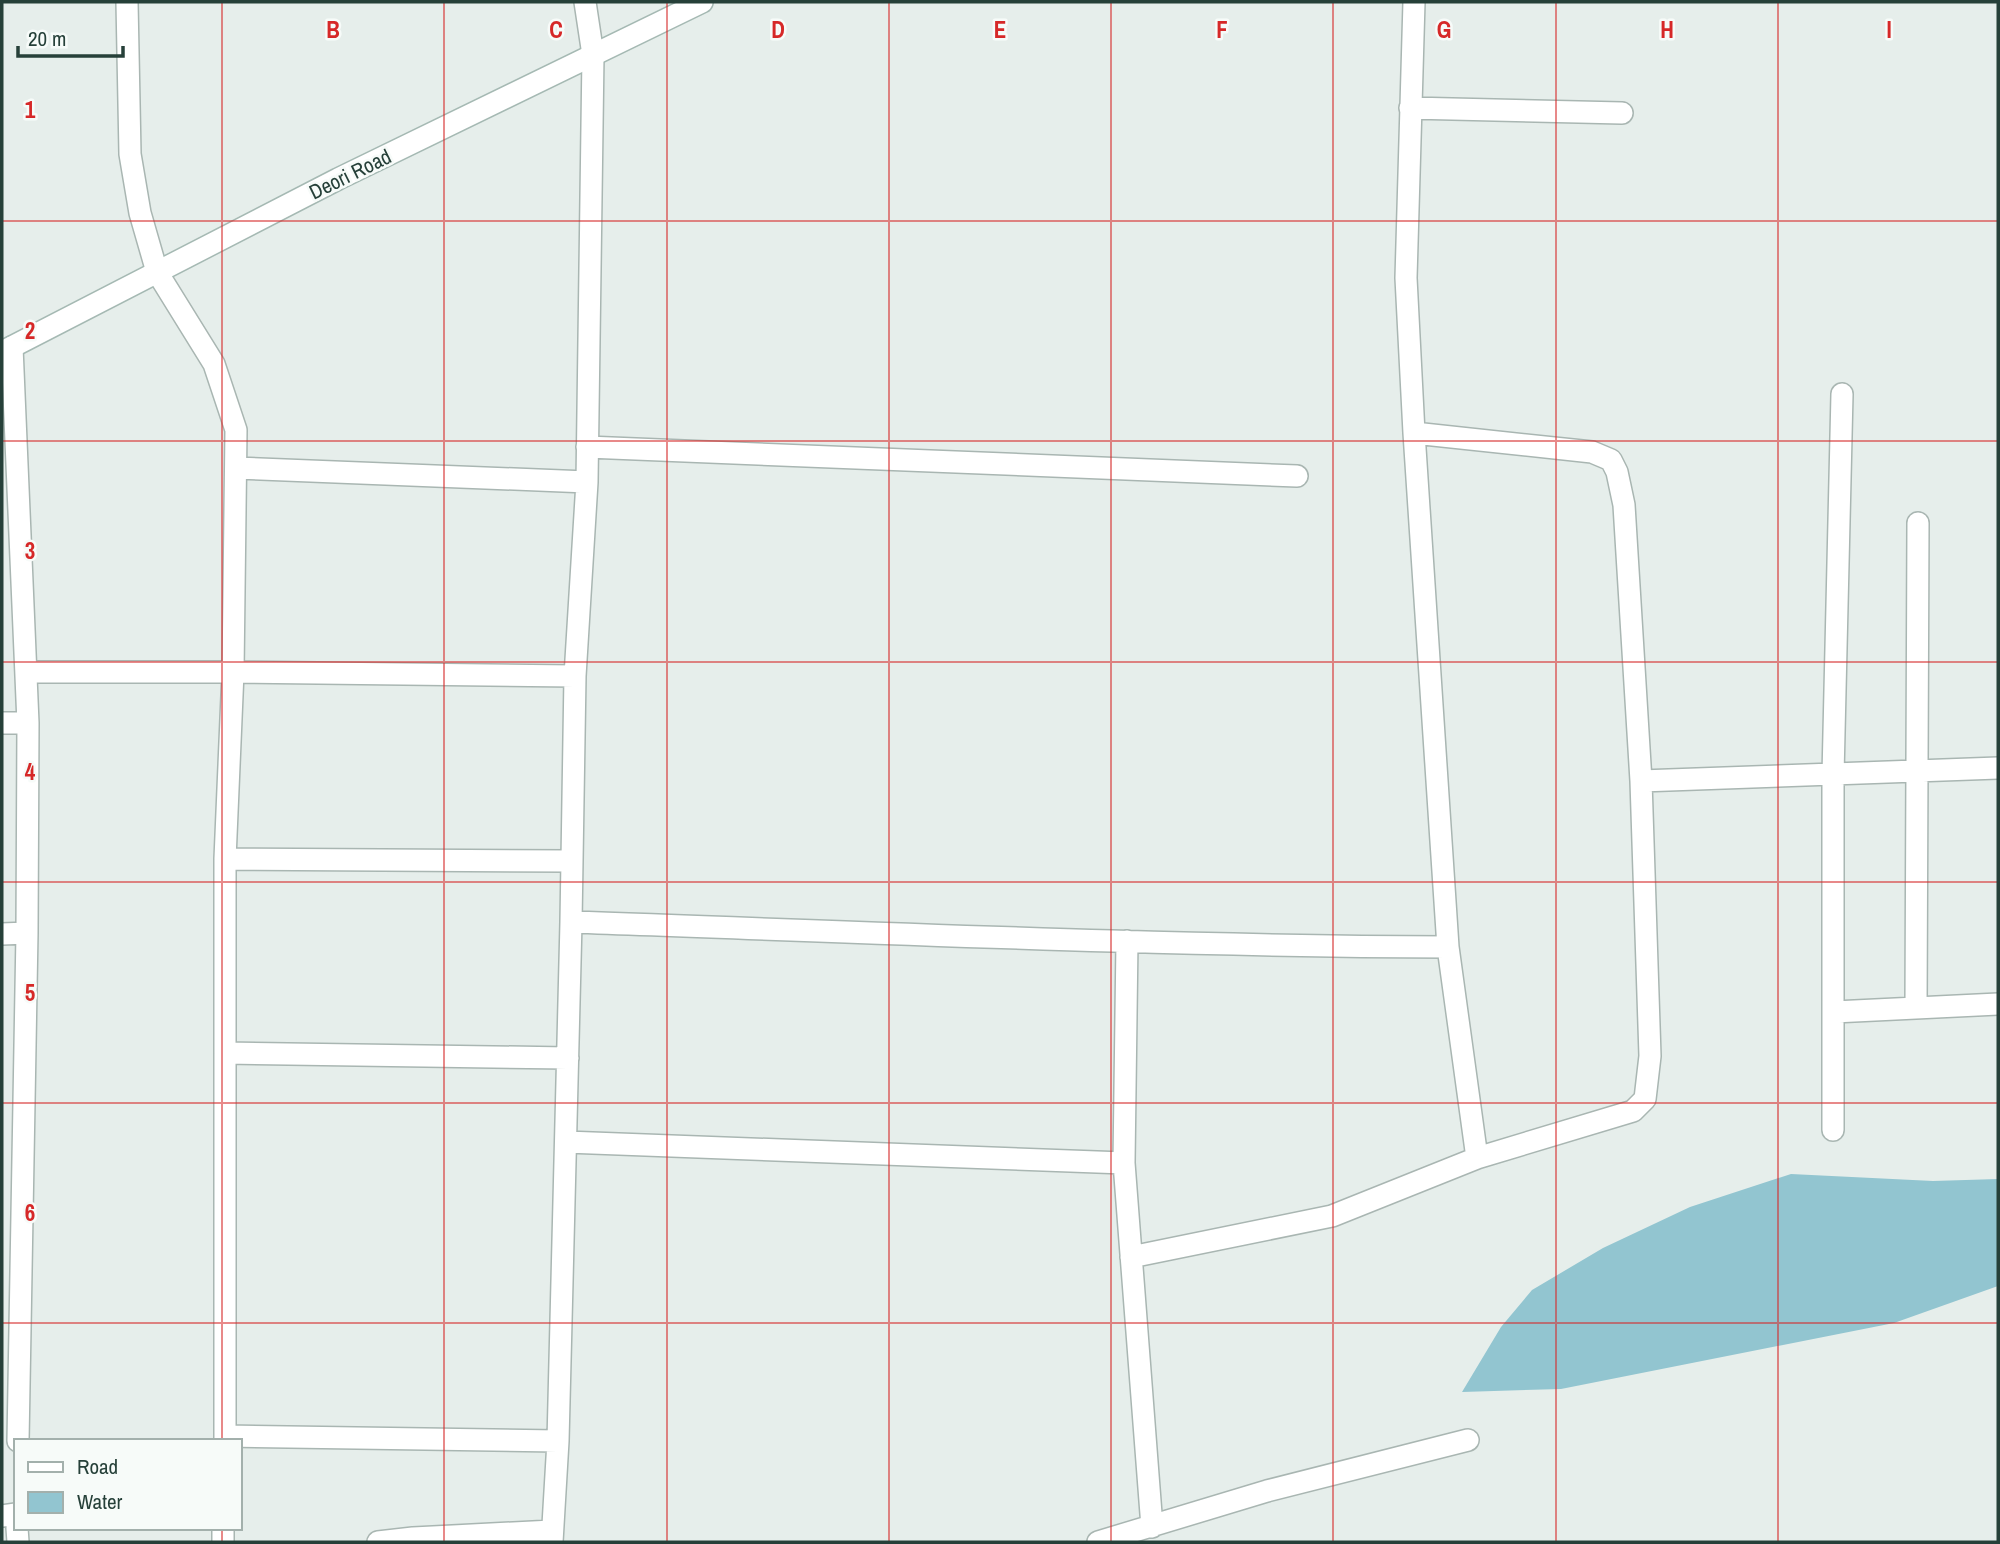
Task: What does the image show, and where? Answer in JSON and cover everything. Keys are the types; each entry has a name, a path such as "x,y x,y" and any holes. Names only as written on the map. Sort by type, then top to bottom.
{"street":[{"path":"127,2 130,154 140,213 157,272 214,364 236,430 233,672 225,859 225,1438 558,1441"},
{"path":"378,1542 414,1538 552,1537 558,1441 566,1142 575,676 587,482 593,55 585,2"},
{"name":"Deori Road","path":"7,349 338,179 702,2"},
{"path":"1414,2 1406,278 1414,433 1448,947 1477,1158"},
{"path":"1410,108 1622,113"},
{"path":"7,349 28,723 27,933 10,1313 18,1439"},
{"path":"1833,1130 1833,775 1842,394"},
{"path":"1131,1257 1332,1216 1477,1158 1633,1111 1644,1099 1650,1056 1641,781 1624,505 1617,472 1611,460 1592,452 1414,433"},
{"path":"587,447 1297,476"},
{"path":"236,468 587,482"},
{"path":"1916,1008 1918,523"},
{"path":"26,673 233,672 575,676"},
{"path":"2,723 28,723"},
{"path":"1641,781 1998,768"},
{"path":"225,859 571,862"},
{"path":"571,922 1336,947 1448,947"},
{"path":"2,934 27,933"},
{"path":"1127,941 1124,1163 1152,1527"},
{"path":"1834,1012 1998,1004"},
{"path":"225,1053 568,1058"},
{"path":"566,1142 1124,1163"},
{"path":"1098,1542 1267,1491 1468,1440"}],"water":[{"path":"1791,1174 1933,1181 1998,1179 1998,1286 1894,1323 1561,1389 1462,1392 1501,1327 1532,1290 1603,1248 1690,1207"}]}
